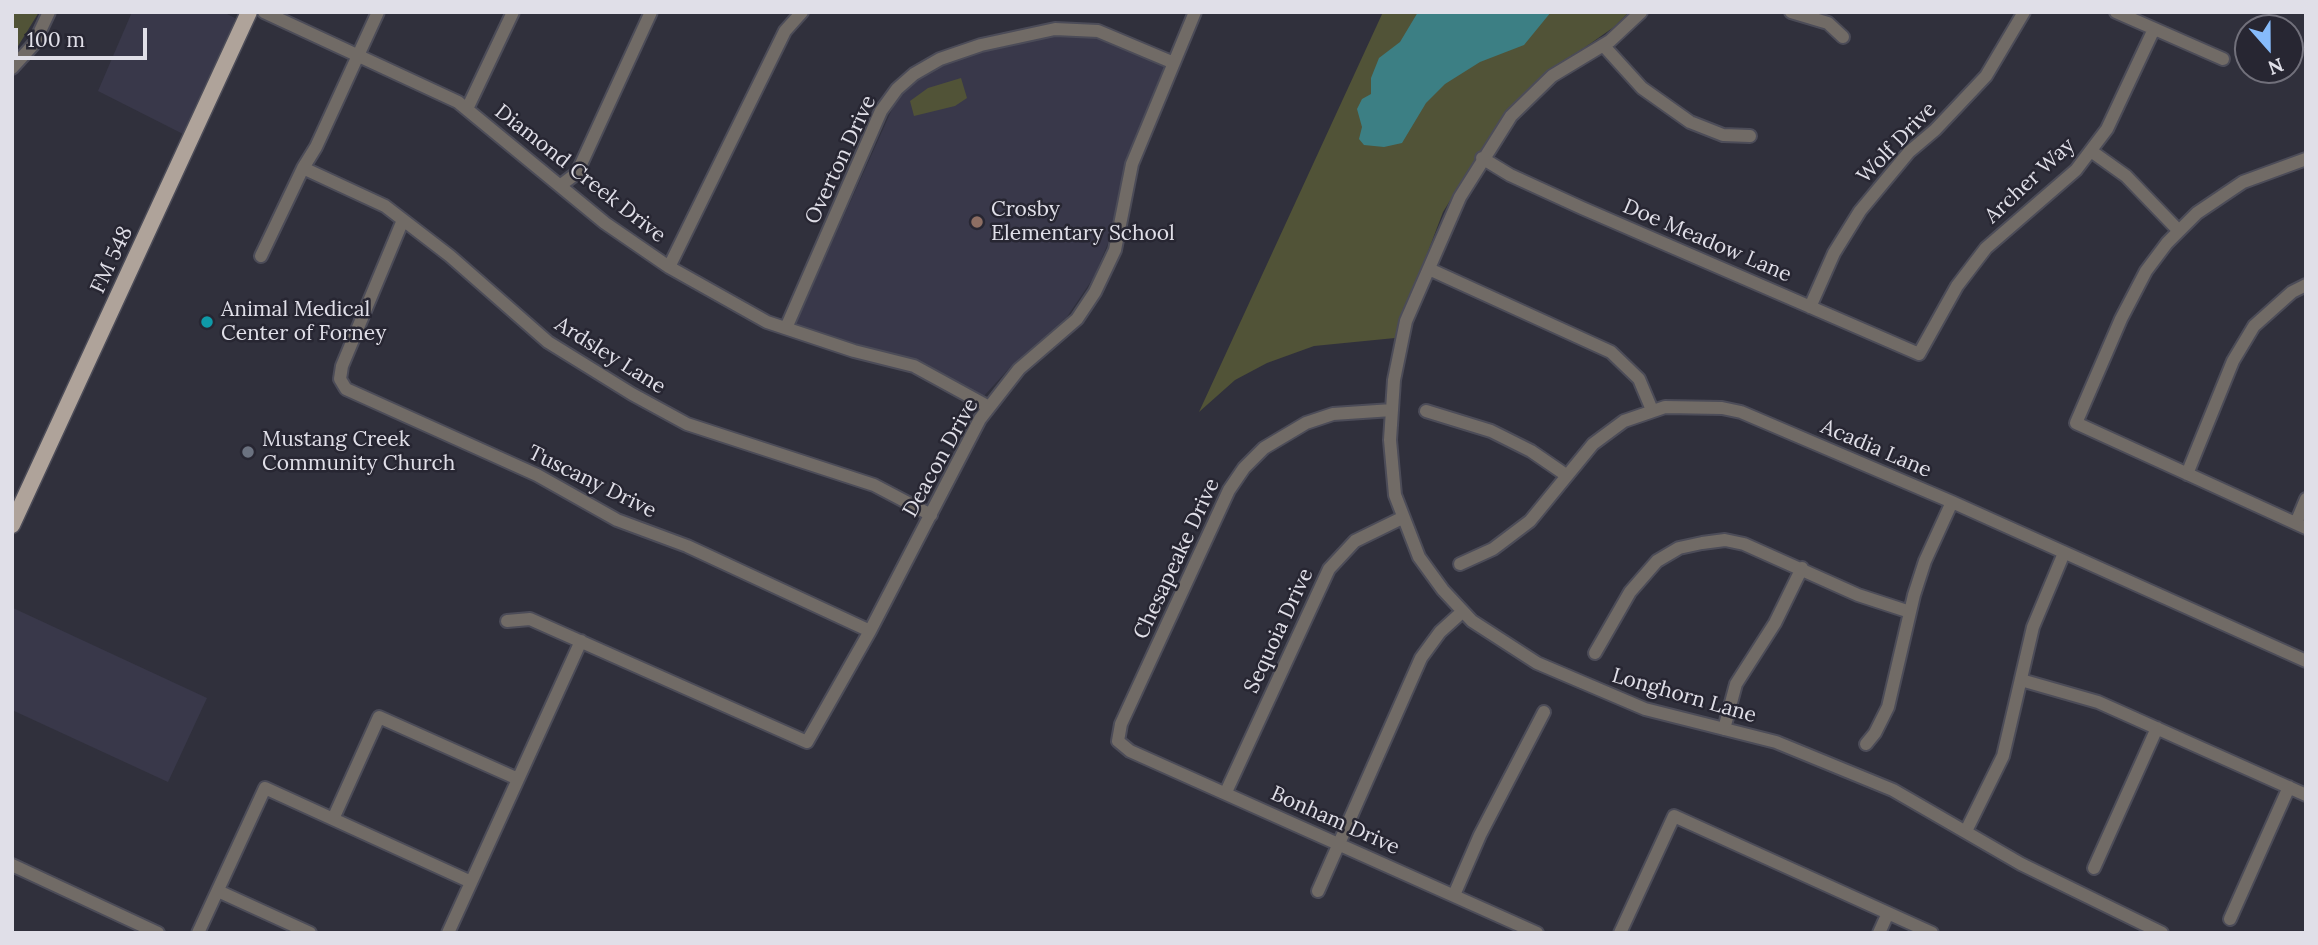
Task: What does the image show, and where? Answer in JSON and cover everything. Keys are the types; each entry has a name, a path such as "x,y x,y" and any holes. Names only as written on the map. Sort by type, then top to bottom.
{"main road":[{"name":"FM 548","path":"12,525 249,12"}],"street":[{"path":"12,68 34,44 49,12"},
{"name":"Diamond Creek Drive","path":"264,12 467,109 605,223 668,268 767,322 914,366 989,407"},
{"path":"261,256 303,168 316,147 378,12"},
{"path":"467,109 513,12"},
{"path":"561,185 577,173 651,12"},
{"path":"668,268 785,31 802,12"},
{"name":"Deacon Drive","path":"581,641 807,742 870,631 979,419 1019,369 1077,319 1095,292 1115,250 1132,164 1195,12"},
{"name":"Longhorn Lane","path":"1641,12 1603,45 1552,76 1511,116 1482,158 1460,197 1406,321 1394,380 1392,475 1402,518 1427,570 1462,612 1503,644 1576,682 1646,709 1776,742 1893,790 2077,895 2156,932"},
{"path":"1791,12 1828,23 1843,37"},
{"name":"Wolf Drive","path":"1810,307 1833,253 1860,211 1909,152 1944,122 1986,76 2024,12"},
{"path":"2116,12 2223,59"},
{"name":"Overton Drive","path":"786,328 881,111 897,89 914,74 940,59 981,45 1055,29 1098,31 1174,63"},
{"name":"Archer Way","path":"1919,354 1957,286 1986,248 2076,170 2107,129 2154,29"},
{"path":"1603,45 1642,88 1690,122 1724,135 1750,136"},
{"path":"2091,151 2126,176 2179,231"},
{"name":"Doe Meadow Lane","path":"1482,158 1543,190 1919,354"},
{"path":"2306,159 2243,182 2197,213 2179,231 2146,271 2121,319 2076,423 2301,526 2306,499"},
{"name":"Ardsley Lane","path":"303,168 385,206 450,256 548,342 632,394 687,424 874,485 931,515"},
{"name":"Tuscany Drive","path":"403,220 342,366 340,379 346,388 537,475 617,520 687,546 870,631"},
{"path":"1429,269 1611,352 1639,379 1653,410"},
{"path":"2187,474 2233,361 2254,326 2291,292 2306,285"},
{"name":"Acadia Lane","path":"1460,564 1493,549 1530,521 1566,475 1608,431 1653,410 1703,406 1741,412 1952,502 2306,661"},
{"name":"Chesapeake Drive","path":"1118,741 1121,724 1229,490 1244,468 1264,448 1307,423 1333,414 1392,410"},
{"path":"1426,411 1491,430 1531,451 1566,475"},
{"path":"1866,744 1875,733 1888,707 1910,612 1925,562 1952,502"},
{"name":"Sequoia Drive","path":"1226,792 1329,569 1355,541 1402,518"},
{"path":"1595,653 1643,577 1657,561 1679,548 1726,540 1752,547 1858,595 1910,612"},
{"path":"1966,831 2003,756 2033,627 2064,553"},
{"path":"1724,729 1736,684 1776,623 1802,568"},
{"path":"1318,891 1422,658 1440,632 1462,612"},
{"path":"448,933 581,641 530,619 507,621"},
{"path":"2021,680 2086,698 2306,795"},
{"path":"1454,895 1480,835 1544,712"},
{"path":"333,819 379,717 518,779"},
{"path":"2094,868 2157,728"},
{"name":"Bonham Drive","path":"1118,741 1130,751 1537,933"},
{"path":"2230,919 2289,787"},
{"path":"198,933 265,788 471,882"},
{"path":"1620,933 1674,816 1932,933"},
{"path":"12,865 158,933"},
{"path":"218,891 310,933"},
{"path":"1879,933 1888,913"}],"shaded area":[{"path":"12,12 39,12 12,56"},
{"path":"132,12 223,12 235,18 233,30 183,134 98,91"},
{"path":"1383,12 1629,12 1614,27 1551,71 1493,131 1443,212 1395,338 1314,346 1267,363 1235,380 1199,412"},
{"path":"1418,12 1551,12 1524,45 1480,62 1445,84 1426,103 1402,143 1384,147 1364,145 1359,139 1362,127 1357,109 1362,99 1371,94 1371,78 1379,58 1400,42"},
{"name":"Crosby Elementary School","path":"1069,32 1104,37 1166,63 1125,163 1111,236 1094,277 1067,317 1014,363 984,396 920,363 795,325 897,98 904,90 925,72 960,57"},
{"path":"961,78 967,98 955,106 914,116 910,101 928,88"},
{"path":"13,608 207,698 168,782 12,710"}],"place":[{"name":"Crosby Elementary School","path":"977,222"},
{"name":"Animal Medical Center of Forney","path":"207,322"},
{"name":"Mustang Creek Community Church","path":"248,452"}]}
